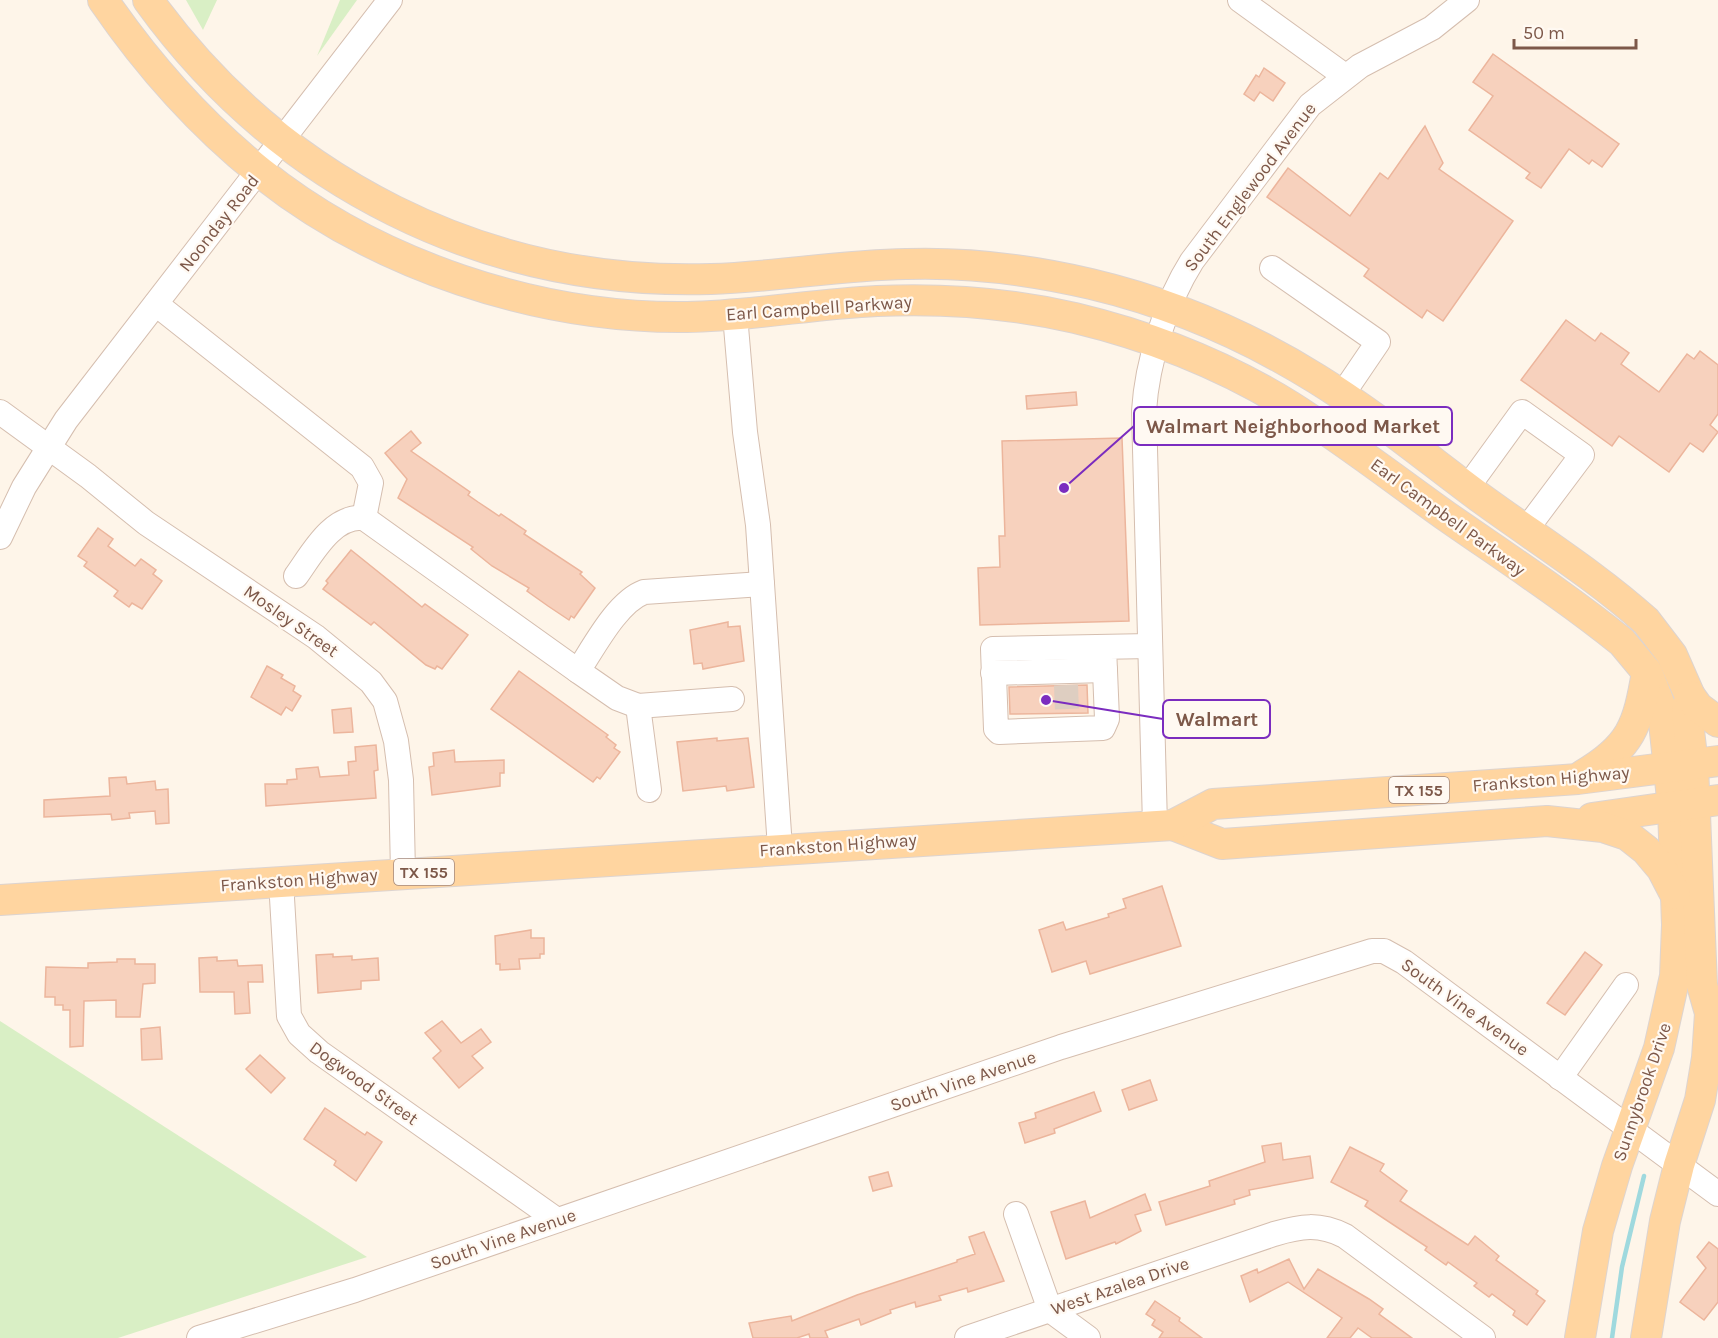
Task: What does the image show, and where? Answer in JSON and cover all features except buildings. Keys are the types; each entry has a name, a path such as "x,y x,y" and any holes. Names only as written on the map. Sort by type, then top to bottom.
{"main road":[{"name":"Earl Campbell Parkway","path":"103,0 132,41 174,91 259,171 321,213 368,240 417,262 478,284 551,303 611,313 661,317 735,315 877,301 952,302 1051,313 1107,327 1158,344 1235,375 1320,426 1615,637 1632,652 1647,672 1663,713 1693,764"},
{"name":"Earl Campbell Parkway","path":"148,0 211,76 282,142 339,180 400,213 495,252 554,267 617,276 731,278 876,265 951,265 1062,278 1170,307 1263,348 1342,395 1646,621 1672,655 1690,696 1687,713 1693,764 1694,804"},
{"path":"731,278 735,315"},
{"path":"1320,426 1342,395"},
{"path":"1412,492 1434,463"},
{"path":"1449,518 1467,488"},
{"path":"1504,557 1526,531"},
{"path":"1578,778 1612,756 1627,739 1641,712 1647,672"},
{"path":"1690,696 1698,707 1718,722"},
{"name":"Frankston Highway","path":"0,900 1164,825 1213,804 1578,778 1693,764"},
{"path":"1694,804 1702,985 1710,1013"},
{"name":"TX 155","path":"1164,825 1222,844 1547,821 1694,804"},
{"name":"Sunnybrook Drive","path":"1580,1338 1598,1231 1617,1166 1652,1072 1672,999 1677,947 1676,896 1694,804"},
{"path":"1547,821 1603,827 1627,835 1653,858 1676,896"},
{"path":"1646,1338 1665,1221 1679,1165 1700,1100 1707,1058 1710,1013 1718,974"}],"street":[{"name":"Noonday Road","path":"0,537 24,487 81,399 390,0"},
{"path":"1240,0 1345,76"},
{"name":"South Englewood Avenue","path":"1164,825 1150,646 1144,411 1148,376 1177,287 1192,261 1292,125 1324,92 1378,55 1431,28 1467,0"},
{"path":"1272,268 1378,342 1342,395"},
{"path":"156,304 362,467 371,483 364,518"},
{"path":"735,315 745,432 758,525 780,848"},
{"path":"0,412 48,447"},
{"path":"1467,488 1522,412 1582,454 1526,531"},
{"name":"Mosley Street","path":"48,447 103,487 146,523 322,642 375,687 389,712 396,741 401,780 403,873"},
{"path":"296,576 330,531 342,523 364,518 617,699 638,706 732,699"},
{"path":"578,671 617,614 634,596 644,592 762,584"},
{"path":"993,673 1065,678 1105,658 1150,646"},
{"path":"993,650 1105,658 1106,724 1098,729 1068,721 999,732 996,729 993,650"},
{"path":"638,706 649,790"},
{"name":"Dogwood Street","path":"281,881 287,1008 299,1035 328,1059 557,1220"},
{"name":"South Vine Avenue","path":"199,1338 355,1290 1061,1047 1372,951 1383,951 1404,962 1718,1194"},
{"path":"1560,1078 1626,985"},
{"path":"1016,1214 1050,1310 1088,1338"},
{"name":"West Azalea Drive","path":"967,1338 1274,1234 1311,1225 1329,1228 1345,1236 1483,1338"}],"green space":[{"path":"186,0 217,0 203,30"},
{"path":"340,0 357,0 317,56"},
{"path":"0,1021 367,1257 118,1338 0,1338"}],"waterway":[{"path":"1612,1338 1622,1267 1644,1176"}],"tunnel":[{"path":"1066,685 1067,713"}],"place":[{"name":"Walmart Neighborhood Market","path":"1064,488"},
{"name":"Walmart","path":"1046,700"}]}
